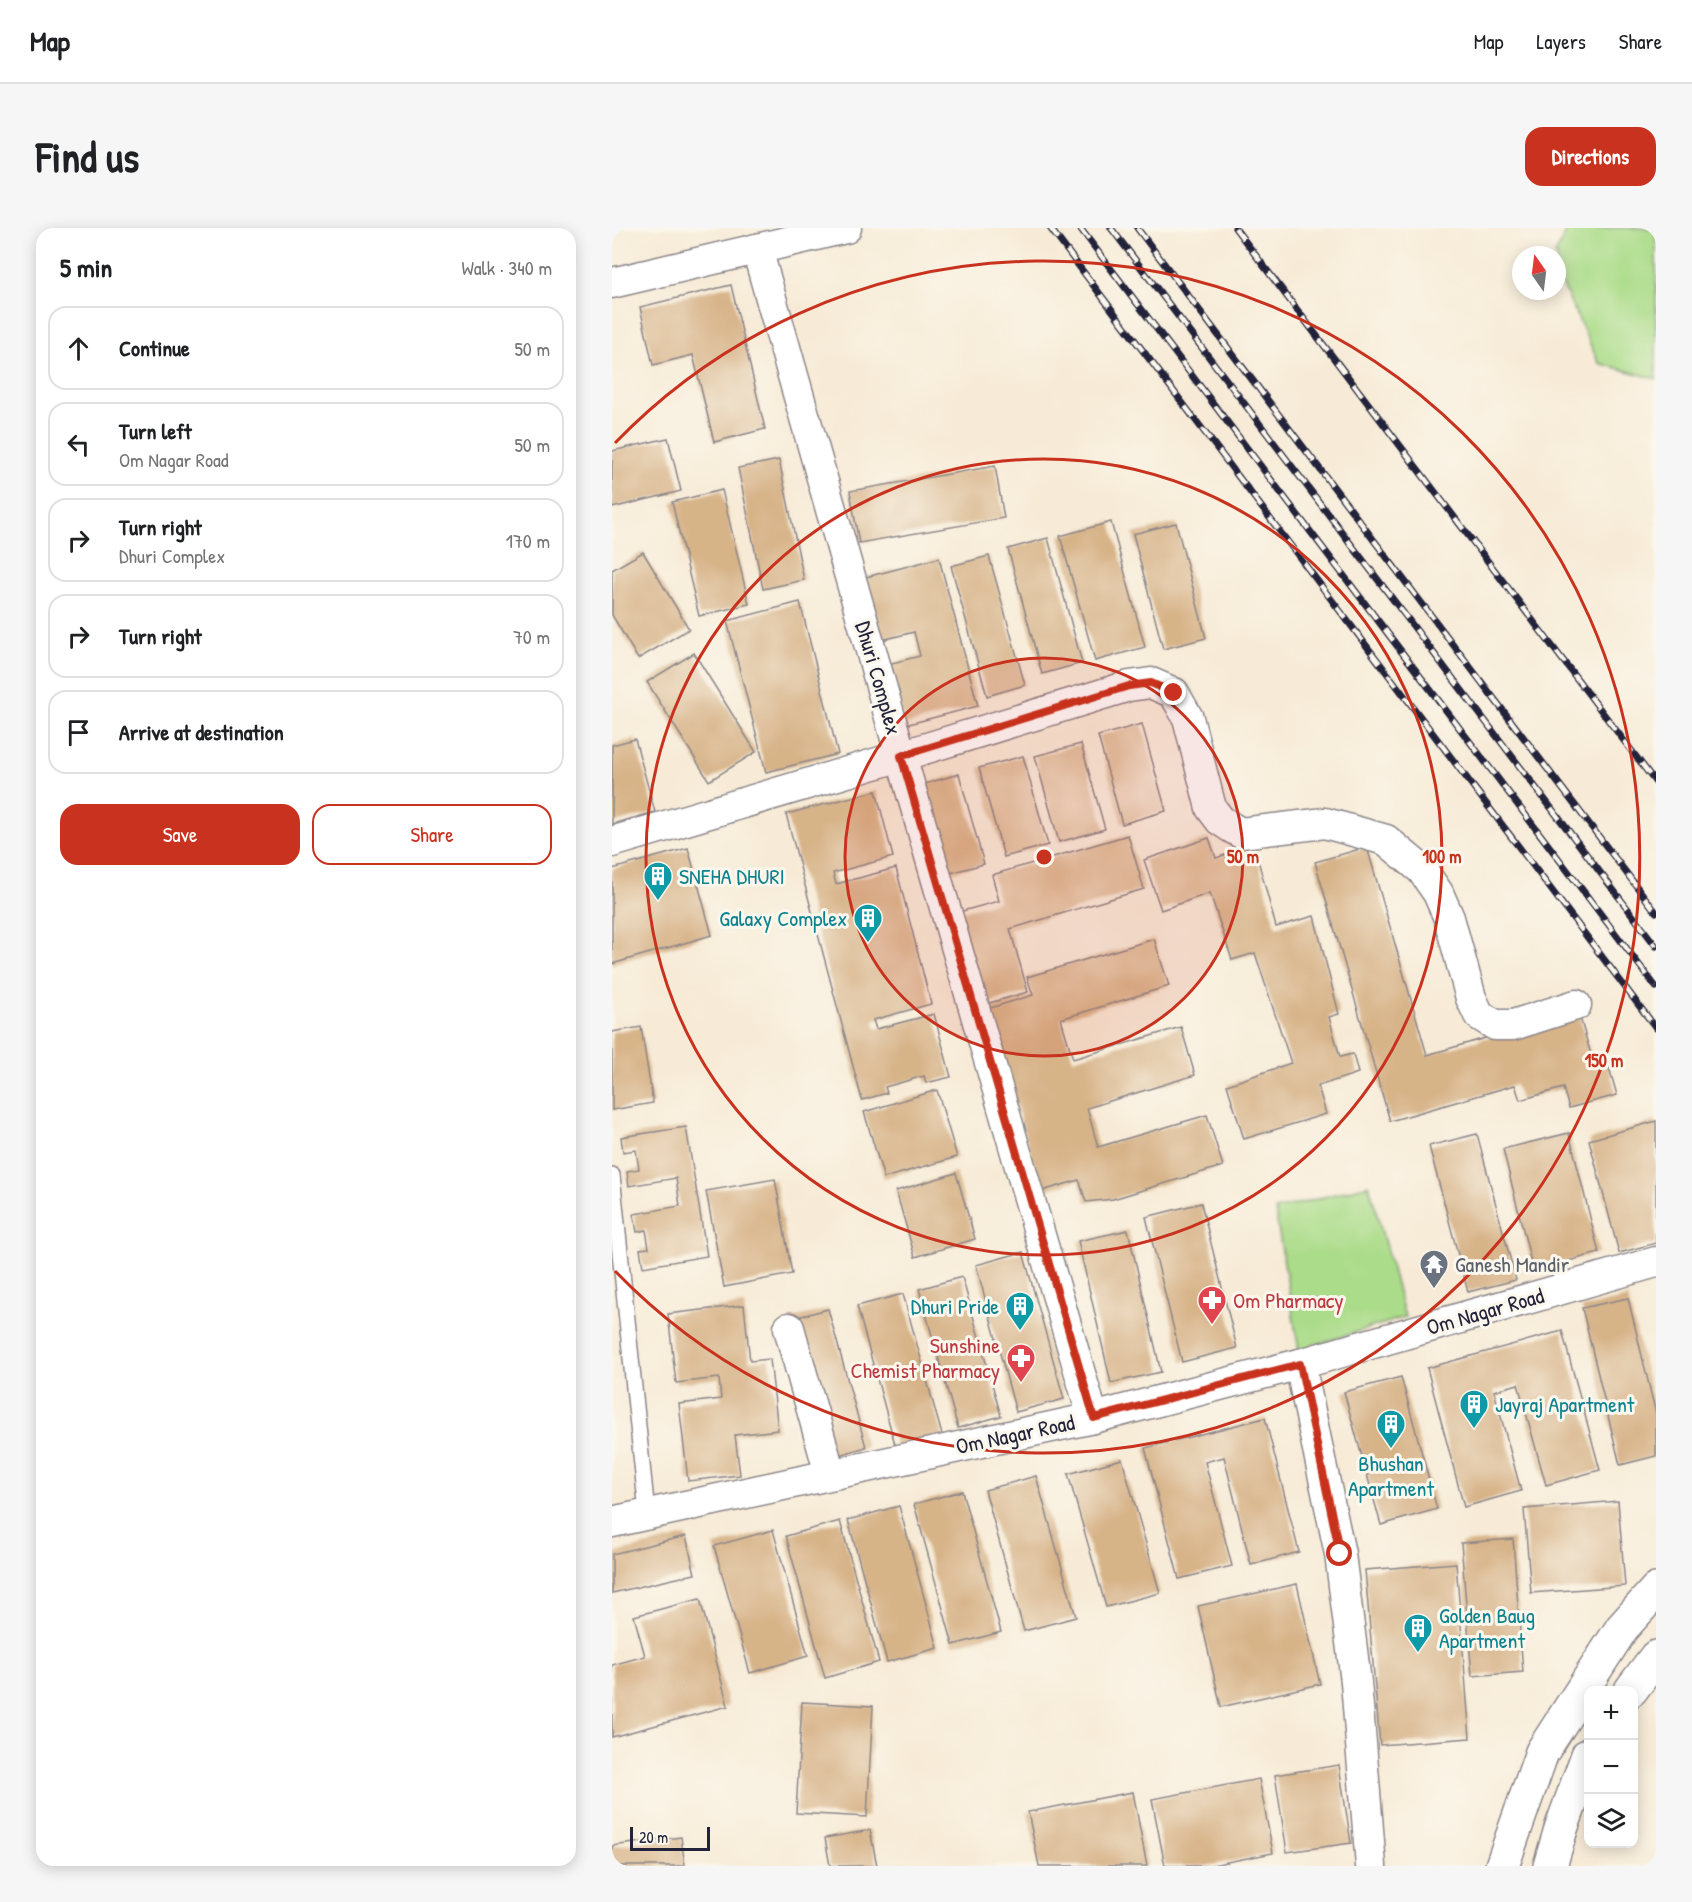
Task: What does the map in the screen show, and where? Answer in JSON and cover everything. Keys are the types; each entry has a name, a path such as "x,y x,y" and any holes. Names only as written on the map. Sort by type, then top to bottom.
{"main road":[{"path":"1502,1866 1542,1752 1622,1628 1656,1590"},
{"path":"1634,1686 1656,1657"},
{"path":"1550,1866 1584,1766"}],"street":[{"path":"612,283 846,228"},
{"name":"Dhuri Complex","path":"757,249 901,756 1094,1418"},
{"path":"612,842 1129,686 1151,683 1174,693 1188,718 1211,808 1220,820 1241,833 1325,823 1386,840 1422,870 1438,893 1449,918 1471,998 1479,1015 1495,1025 1512,1024 1576,1005"},
{"name":"Om Nagar Road","path":"612,1522 1094,1418 1300,1364 1656,1262"},
{"path":"789,1328 830,1474"},
{"path":"1300,1364 1340,1554 1356,1682 1369,1866"}],"lane":[{"path":"612,1175 647,1514"}],"green space":[{"path":"1568,228 1656,228 1656,379 1599,363 1566,292 1566,246 1559,246"},
{"path":"1369,1185 1405,1317 1299,1350 1275,1210"}],"building":[{"path":"731,285 765,429 714,442 693,355 653,365 640,307"},
{"path":"668,438 681,491 612,508 612,451"},
{"path":"779,460 804,580 763,589 738,468"},
{"path":"995,466 1004,518 859,543 850,491"},
{"path":"722,490 749,604 699,616 672,502"},
{"path":"1111,522 1145,647 1095,661 1060,536"},
{"path":"1176,523 1206,638 1163,649 1133,534"},
{"path":"1048,538 1082,663 1042,674 1008,549"},
{"path":"643,552 689,629 638,659 612,615 612,570"},
{"path":"989,556 1025,685 987,696 951,566"},
{"path":"939,558 978,706 905,725 888,664 920,656 914,632 882,640 866,577"},
{"path":"800,602 838,754 766,772 727,621"},
{"path":"694,653 756,752 709,781 647,682"},
{"path":"1142,724 1166,811 1122,824 1098,736"},
{"path":"635,739 655,812 612,824 612,745"},
{"path":"1081,744 1105,829 1059,842 1035,756"},
{"path":"1023,756 1048,845 1004,857 979,768"},
{"path":"959,774 984,864 939,876 914,787"},
{"name":"Galaxy Complex","path":"876,791 893,857 833,873 836,884 896,868 931,1004 873,1020 876,1029 934,1014 951,1077 926,1083 924,1076 885,1087 887,1093 862,1100 786,814"},
{"path":"1128,835 1144,889 1010,929 1028,992 982,1005 955,913 999,901 992,875"},
{"path":"1209,838 1216,858 1254,845 1276,927 1314,916 1339,1014 1329,1017 1340,1057 1353,1054 1358,1073 1318,1086 1326,1114 1244,1139 1227,1085 1291,1063 1255,953 1232,960 1210,893 1161,910 1144,860"},
{"path":"1367,847 1427,1055 1578,1011 1595,1068 1608,1064 1617,1095 1569,1108 1563,1088 1520,1100 1515,1085 1390,1121 1315,862"},
{"name":"SNEHA DHURI","path":"688,848 712,935 612,964 612,869"},
{"path":"1154,939 1169,986 1061,1019 1073,1059 1181,1027 1195,1075 1087,1108 1098,1147 1207,1115 1223,1166 1113,1199 1086,1202 1079,1180 1042,1191 987,1009 1033,995 1027,977"},
{"path":"641,1027 653,1103 612,1110 612,1032"},
{"path":"937,1090 957,1157 884,1178 864,1112"},
{"path":"1656,1121 1656,1243 1619,1253 1589,1140"},
{"path":"686,1127 707,1256 643,1267 640,1249 649,1248 646,1230 637,1232 634,1214 680,1206 676,1178 629,1186 627,1171 639,1169 636,1150 623,1152 621,1137"},
{"path":"1569,1133 1599,1253 1533,1270 1503,1149"},
{"path":"1477,1134 1516,1280 1468,1292 1429,1146"},
{"path":"956,1173 975,1239 915,1257 896,1191"},
{"path":"775,1179 792,1274 724,1287 706,1191"},
{"path":"1201,1203 1237,1348 1182,1362 1146,1217"},
{"path":"1128,1230 1161,1372 1111,1383 1078,1241"},
{"name":"Dhuri Pride","path":"1023,1252 1064,1399 1016,1412 976,1265"},
{"path":"962,1277 1001,1416 958,1428 919,1289"},
{"path":"903,1294 942,1435 896,1448 857,1306"},
{"path":"1628,1298 1656,1414 1656,1456 1620,1465 1582,1308"},
{"path":"744,1305 750,1361 770,1359 778,1430 735,1435 740,1475 688,1481 679,1404 721,1399 719,1378 676,1383 668,1314"},
{"path":"828,1309 866,1447 829,1458 790,1319"},
{"name":"Jayraj Apartment","path":"1562,1331 1600,1470 1546,1485 1518,1384 1494,1391 1521,1491 1464,1507 1427,1368"},
{"name":"Bhushan Apartment","path":"1401,1377 1437,1509 1381,1525 1344,1392"},
{"path":"1265,1418 1299,1552 1251,1565 1224,1457 1205,1462 1232,1566 1179,1579 1145,1448"},
{"path":"1122,1459 1160,1593 1106,1607 1068,1474"},
{"path":"1036,1476 1076,1617 1024,1631 985,1490"},
{"path":"962,1491 1001,1632 953,1645 914,1504"},
{"path":"1618,1501 1625,1586 1531,1593 1524,1509"},
{"path":"899,1506 938,1648 887,1662 848,1520"},
{"path":"840,1521 879,1662 825,1678 786,1536"},
{"path":"773,1530 808,1656 750,1673 714,1546"},
{"path":"686,1536 695,1574 612,1593 612,1554"},
{"path":"1513,1539 1523,1672 1472,1676 1461,1543"},
{"name":"Golden Baug Apartment","path":"1456,1563 1470,1738 1380,1745 1365,1570"},
{"path":"1297,1584 1320,1684 1221,1707 1198,1606"},
{"path":"700,1599 728,1706 612,1737 612,1665 645,1656 634,1616"},
{"path":"802,1702 873,1706 867,1817 796,1813"},
{"path":"1339,1765 1351,1843 1287,1852 1275,1775"},
{"path":"1259,1779 1273,1853 1207,1866 1165,1866 1152,1799"},
{"path":"1133,1792 1147,1866 1039,1866 1028,1812"},
{"path":"870,1830 877,1866 830,1866 825,1838"},
{"path":"681,1837 685,1866 612,1866 612,1846"}],"railway":[{"path":"1050,228 1656,1028"},
{"path":"1080,228 1656,987"},
{"path":"1111,228 1656,946"},
{"path":"1137,228 1656,912"},
{"path":"1235,228 1656,783"}],"place":[{"name":"SNEHA DHURI","path":"658,902"},
{"name":"Galaxy Complex","path":"868,944"},
{"name":"Ganesh Mandir","path":"1434,1290"},
{"name":"Om Pharmacy","path":"1212,1326"},
{"name":"Dhuri Pride","path":"1020,1332"},
{"name":"Sunshine Chemist Pharmacy","path":"1021,1384"},
{"name":"Jayraj Apartment","path":"1474,1430"},
{"name":"Bhushan Apartment","path":"1391,1450"},
{"name":"Golden Baug Apartment","path":"1418,1654"}],"route":[{"path":"1174,693 1151,683 1129,686 901,756 1094,1418 1300,1364 1340,1554"}]}
